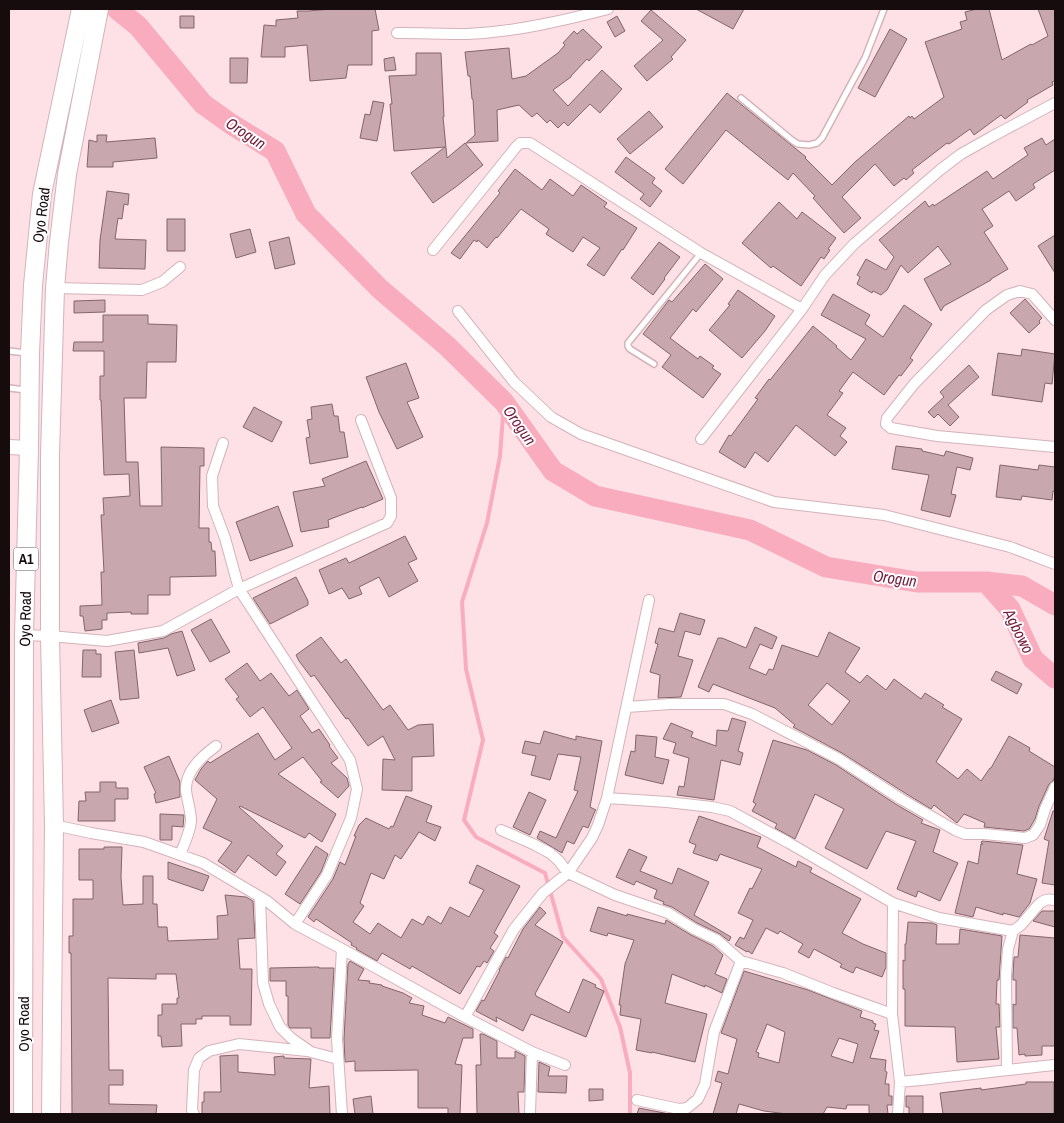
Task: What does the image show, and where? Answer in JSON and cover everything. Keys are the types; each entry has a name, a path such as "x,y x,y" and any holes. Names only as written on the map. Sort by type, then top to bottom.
{"highway":[{"name":"Oyo Road","path":"22,1114 24,635 33,285 42,194 81,9"},
{"name":"Oyo Road","path":"51,1114 54,825 50,636 50,454 55,288 67,174 99,9"},
{"path":"38,238 59,242"}],"street":[{"path":"397,33 468,34 516,29 608,9"},
{"path":"701,439 802,309 825,276 854,244 961,154 1055,103"},
{"path":"433,250 516,147 520,143 530,143 701,253 802,309"},
{"path":"55,288 142,290 162,282 180,267"},
{"path":"1055,320 1032,294 1020,291 1007,295 986,310 914,384 887,418 886,424 891,428 937,436 1055,447"},
{"path":"458,311 514,382 551,417 581,434 774,502 884,515 1010,547 1055,564"},
{"path":"24,635 106,641 163,631 240,589 387,524 391,516 391,498 361,420"},
{"path":"223,443 212,476 213,506 225,538 240,589 350,760 357,789 350,818 327,875 295,924"},
{"path":"9,448 29,448"},
{"path":"465,1017 500,952 518,924 543,893 568,873 592,838 598,825 607,798 649,600"},
{"path":"627,707 670,704 724,704 752,714 839,760 901,799 965,834 1025,838 1034,835 1055,787"},
{"path":"180,855 191,820 186,790 187,780 199,761 216,746"},
{"path":"607,798 668,802 730,811 893,903 939,918 1014,931"},
{"path":"54,825 144,842 203,863 267,901 295,924 532,1052 565,1065"},
{"path":"500,830 550,853 568,873 615,895 668,913 717,940 741,961 783,973 892,1014"},
{"path":"260,897 263,982 268,1004 280,1027 291,1038 311,1052"},
{"path":"1007,1070 1006,975 1008,949 1014,931 1042,901 1047,899 1055,900"},
{"path":"893,903 892,1014 900,1082 898,1114"},
{"path":"342,948 337,1039 342,1114"},
{"path":"637,1100 680,1109 687,1108 698,1099 704,1084 714,1032 741,961"},
{"path":"194,1114 192,1110 194,1070 198,1058 209,1051 239,1044 311,1052 338,1059"},
{"path":"530,1114 532,1052"},
{"path":"900,1082 1055,1065"}],"lane":[{"path":"741,98 798,144 810,145 817,143 827,130 865,58 884,9"},
{"path":"654,364 630,349 628,343 701,253"},
{"path":"9,351 30,353"},
{"path":"9,388 29,390"}],"building":[{"path":"375,9 379,30 372,31 372,65 348,65 346,78 310,81 307,45 285,47 285,57 261,57 264,25 276,26 276,20 298,18 297,11"},
{"path":"696,9 744,9 733,29"},
{"path":"989,9 1002,60 1048,36 1038,9 1055,9 1055,81 1052,82 1053,85 1027,100 1028,102 1005,119 1001,115 974,135 970,129 949,144 947,143 912,170 914,173 906,180 904,178 894,186 875,164 842,197 861,218 844,233 813,198 815,196 793,173 788,180 726,130 683,184 665,169 727,93 806,157 832,185 855,162 909,116 910,118 912,116 914,119 944,97 925,42 962,29 960,22 967,20 965,12"},
{"path":"651,10 686,40 671,57 673,59 647,81 634,66 663,40 641,21"},
{"path":"180,16 194,16 194,28 180,28"},
{"path":"617,16 625,31 615,37 607,22"},
{"path":"583,29 602,47 589,61 587,59 571,77 553,90 568,106 602,70 622,89 600,113 590,104 568,126 564,122 558,128 550,120 547,123 537,113 532,117 519,105 497,110 498,141 466,143 475,135 473,99 465,52 509,48 512,79 526,76 558,53 565,45 563,43 574,31 577,34"},
{"path":"890,29 907,39 875,97 858,88"},
{"path":"416,53 441,53 443,117 447,158 465,143 483,165 433,203 411,173 445,147 394,151 389,76 416,75"},
{"path":"394,57 396,70 385,71 384,59"},
{"path":"230,58 248,58 247,83 230,83"},
{"path":"373,101 384,103 377,141 360,138 365,114 370,115"},
{"path":"649,111 663,127 630,154 617,139"},
{"path":"97,135 107,135 106,142 155,138 157,158 113,162 113,167 87,167 89,140 97,142"},
{"path":"1042,138 1046,145 1055,139 1055,170 1033,184 1035,188 1016,201 1009,191 982,209 993,226 984,232 1008,269 944,306 941,311 924,279 951,264 938,246 908,273 901,265 887,290 881,295 873,291 872,293 857,284 860,277 857,275 866,259 886,270 894,257 879,240 925,201 929,207 933,204 934,206 987,171 993,179 1028,155 1024,148"},
{"path":"626,157 655,178 652,183 662,191 650,207 640,199 644,194 615,172"},
{"path":"515,169 542,190 550,179 573,196 581,185 607,203 604,207 637,228 604,276 587,265 600,248 583,237 573,252 546,234 549,229 521,209 487,248 478,240 477,242 474,240 460,259 451,253 500,193 498,191"},
{"path":"107,191 129,194 128,205 124,204 122,219 118,218 115,239 146,240 145,269 99,268 100,240"},
{"path":"779,202 797,219 802,212 836,238 824,259 821,257 801,286 773,266 771,268 742,243"},
{"path":"167,219 185,219 185,251 167,251"},
{"path":"250,229 256,252 236,258 230,234"},
{"path":"1055,235 1055,273 1038,246"},
{"path":"289,237 295,264 275,269 269,242"},
{"path":"659,242 680,257 653,295 631,278"},
{"path":"705,264 723,279 696,312 693,309 670,338 698,359 700,356 714,366 712,368 721,374 703,398 662,367 671,355 643,334 669,300 672,302"},
{"path":"738,290 775,316 742,358 709,330 730,305 728,304"},
{"path":"833,294 870,315 865,324 883,337 904,305 932,324 910,358 913,360 884,395 853,372 839,391 843,393 827,415 846,428 840,436 847,442 835,456 796,425 768,462 755,452 745,468 719,452 729,435 731,436 758,399 755,398 769,379 813,326 851,360 866,339 821,315"},
{"path":"1025,299 1042,318 1039,321 1040,323 1029,333 1010,313"},
{"path":"105,300 105,312 74,313 74,301"},
{"path":"103,315 148,315 148,324 177,325 176,362 147,362 146,398 124,398 126,462 138,462 140,506 162,506 161,447 204,448 204,466 200,466 199,528 209,528 209,542 211,542 212,551 215,551 216,576 170,577 170,595 148,595 148,614 131,614 131,612 107,613 107,620 102,620 102,629 85,631 83,616 80,616 80,606 102,605 101,572 104,572 101,515 104,515 103,498 130,496 129,474 104,475 100,376 104,376 104,351 73,351 74,342 103,342"},
{"path":"1022,349 1055,354 1052,384 1045,383 1042,402 992,395 998,353 1021,356"},
{"path":"406,363 419,398 407,402 423,437 397,449 379,412 366,377"},
{"path":"969,365 979,377 948,405 959,417 950,426 938,414 934,418 928,412 944,397 940,392"},
{"path":"332,404 334,416 338,416 340,432 344,432 348,457 310,464 306,438 310,437 307,420 312,419 311,407"},
{"path":"254,407 282,422 272,442 243,427"},
{"path":"896,446 922,449 922,451 944,456 946,451 973,458 970,470 957,467 951,494 956,495 950,517 921,510 929,475 892,469"},
{"path":"366,461 383,499 328,520 329,527 301,532 293,492 325,486 322,479"},
{"path":"1000,465 1038,470 1039,465 1055,467 1055,492 1053,491 1052,500 1022,496 1021,500 996,497"},
{"path":"278,506 293,546 250,561 236,522"},
{"path":"405,536 417,559 408,563 418,581 389,597 379,577 359,587 362,594 349,599 342,588 329,594 319,570 346,558 349,563"},
{"path":"296,577 308,601 308,605 270,624 253,598"},
{"path":"680,613 705,620 700,635 685,631 678,656 693,660 681,697 658,698 660,675 650,672 658,644 655,643 659,628 674,632"},
{"path":"211,619 230,652 210,662 191,630"},
{"path":"755,627 777,637 772,649 760,644 749,668 766,675 769,669 773,670 782,645 818,657 829,632 860,648 845,672 860,683 867,675 886,690 894,679 921,699 925,693 944,705 942,707 962,719 936,762 958,779 967,769 981,781 991,768 1009,736 1030,748 1029,751 1055,767 1055,776 1049,784 1029,829 1024,831 984,827 985,823 964,814 957,823 934,805 931,809 842,753 793,727 795,725 775,708 713,684 709,692 698,687 718,638 746,648","holes":["827,683 850,701 832,725 808,705"]},
{"path":"182,631 195,670 177,676 168,648 139,653 138,643 164,638"},
{"path":"321,637 341,663 346,659 383,710 390,705 408,730 418,725 433,724 434,756 412,757 412,791 382,790 383,759 395,760 383,736 368,746 314,675 311,677 299,661 296,655"},
{"path":"83,650 96,650 96,654 101,654 101,677 82,677"},
{"path":"134,650 139,698 120,700 115,652"},
{"path":"247,663 260,681 271,673 289,696 297,690 309,709 300,716 312,733 319,729 338,758 331,763 347,778 349,786 338,798 320,782 322,781 303,757 278,774 336,814 322,842 309,833 305,838 239,807 283,846 276,854 286,862 276,876 248,855 235,873 218,861 232,842 203,828 217,799 195,780 208,761 210,763 258,733 275,760 292,748 263,707 250,717 236,699 239,697 225,679"},
{"path":"996,671 1022,684 1017,694 991,680"},
{"path":"111,700 119,723 92,732 84,710"},
{"path":"732,718 746,722 738,751 743,753 740,765 721,760 714,800 677,795 679,786 684,787 689,758 673,753 676,743 663,739 671,723 693,732 691,737 716,746 717,730 728,731"},
{"path":"544,731 576,740 576,736 602,741 590,807 596,810 588,828 583,826 574,844 567,841 562,853 537,838 540,831 556,838 578,791 574,790 581,757 558,754 550,780 531,775 536,756 522,753 525,741 540,744"},
{"path":"636,735 657,737 655,757 669,760 663,784 625,775 631,751 635,752"},
{"path":"773,740 807,750 836,765 923,820 921,823 940,830 933,852 958,863 940,901 918,891 916,897 897,889 916,841 886,831 867,869 825,848 844,809 815,794 795,839 775,828 777,824 752,811 756,804 753,802"},
{"path":"169,756 180,782 180,797 156,803 154,794 156,793 144,767"},
{"path":"100,782 116,782 116,788 128,788 128,799 115,799 115,821 78,821 79,801 86,801 85,792 100,792"},
{"path":"529,792 546,800 530,835 513,827"},
{"path":"406,796 432,806 426,822 441,827 435,841 419,832 401,859 395,855 384,879 371,873 360,903 364,906 353,922 370,934 378,923 401,938 412,919 423,925 428,916 441,924 450,907 469,917 484,890 469,883 477,865 520,886 494,933 498,936 490,948 494,951 487,963 484,961 480,967 477,966 460,994 412,966 410,969 382,953 377,961 356,949 351,945 352,943 316,919 314,922 308,917 333,879 340,862 345,865 359,825 366,818 389,829 391,826 393,827"},
{"path":"1053,811 1055,811 1055,885 1042,883 1049,841 1044,839"},
{"path":"160,814 184,815 183,827 172,826 172,840 160,840"},
{"path":"699,816 761,837 757,847 796,867 798,861 812,868 810,872 861,899 842,933 886,953 886,967 882,977 856,967 853,973 840,967 842,964 814,949 809,958 798,952 803,944 780,931 778,934 766,928 752,954 735,945 740,937 744,939 753,920 738,913 762,869 720,854 717,861 693,853 696,845 689,842"},
{"path":"982,841 1023,845 1017,874 1037,879 1030,903 1019,917 1003,913 1003,915 976,907 973,917 955,913 968,861 978,864"},
{"path":"316,846 328,854 321,872 300,904 285,894"},
{"path":"104,847 122,847 121,877 123,905 143,904 143,876 153,876 153,904 157,904 158,927 167,927 168,941 218,939 217,916 228,915 225,895 246,897 253,901 255,938 238,939 240,969 252,969 251,1025 230,1025 230,1016 202,1016 202,1019 196,1019 196,1024 181,1024 182,1046 162,1047 161,1036 158,1036 158,1015 162,1015 162,1004 177,1004 177,998 179,998 176,974 156,974 156,979 108,978 109,1070 123,1070 123,1085 109,1085 109,1104 157,1105 156,1114 72,1114 71,953 69,953 69,936 73,936 73,899 93,899 93,880 79,880 79,849 104,849"},
{"path":"629,849 647,857 640,871 672,884 678,868 709,882 694,915 731,937 729,941 720,934 654,898 657,890 636,881 634,885 616,877"},
{"path":"168,862 209,876 203,891 168,879"},
{"path":"540,907 546,913 535,925 563,942 535,994 569,1013 583,979 604,991 586,1037 531,1014 523,1031 496,1017 497,1022 476,1011 482,1000 484,1001 506,957 508,958 523,929"},
{"path":"598,907 627,916 627,914 665,924 666,920 713,946 723,955 715,974 727,979 722,993 672,974 665,1003 707,1014 695,1062 636,1050 641,1019 620,1015 621,1005 619,1005 625,964 634,940 608,933 607,936 590,931"},
{"path":"1042,911 1055,911 1055,927 1033,921"},
{"path":"908,922 937,925 936,944 959,944 960,929 1002,936 996,1004 999,1004 1000,1027 996,1027 999,1059 957,1062 955,1027 905,1026 903,960 905,961"},
{"path":"1020,935 1055,938 1055,1046 1042,1046 1042,1055 1019,1055 1017,1028 1013,1028 1013,1004 1016,1005 1016,980 1013,980 1014,957 1018,957"},
{"path":"350,961 364,969 358,980 370,981 369,983 382,985 403,993 412,998 409,1003 424,1006 422,1015 445,1023 448,1017 473,1029 473,1038 463,1038 455,1064 462,1065 460,1114 448,1114 448,1108 418,1108 418,1070 355,1071 355,1061 345,1062 344,1039 348,964"},
{"path":"270,968 334,968 330,1038 311,1038 311,1028 290,1028 288,1025 286,981 270,981"},
{"path":"744,971 808,990 862,1011 860,1017 873,1021 876,1024 874,1030 879,1031 870,1058 886,1060 885,1084 889,1084 889,1096 892,1096 892,1105 887,1105 888,1114 869,1114 869,1105 847,1105 846,1109 827,1107 823,1114 787,1114 764,1111 739,1104 736,1114 713,1114 722,1083 715,1081 718,1071 728,1074 737,1039 721,1033","holes":["767,1024 785,1032 779,1063 758,1057 759,1053 756,1052","839,1038 858,1044 853,1063 831,1056"]},
{"path":"480,1034 497,1041 497,1058 515,1058 515,1051 525,1056 524,1092 518,1092 519,1114 477,1114 476,1065 481,1065"},
{"path":"238,1055 238,1072 275,1075 274,1057 284,1056 284,1058 311,1059 309,1088 329,1086 330,1114 202,1114 204,1092 221,1092 220,1056"},
{"path":"539,1062 550,1067 548,1076 567,1076 566,1093 538,1092"},
{"path":"1026,1082 1054,1082 1054,1114 943,1114 940,1093 981,1088 981,1090 1026,1084"},
{"path":"589,1089 603,1089 603,1100 589,1101"},
{"path":"371,1096 373,1114 355,1114 353,1099"},
{"path":"906,1096 923,1096 923,1114 909,1114 909,1107 906,1107"},
{"path":"639,1108 669,1114 637,1114"}],"waterway":[{"name":"Orogun","path":"117,9 138,26 203,104 275,151 306,214 380,289 447,346 504,402 553,471 595,496 750,530 826,567 917,582 986,582 1022,586 1055,605"},
{"path":"504,402 500,456 487,523 462,602 466,669 483,740 464,820 476,837 545,873 563,937 601,979 620,1027 630,1073 630,1114"},
{"name":"Agbowo","path":"986,582 1010,609 1033,659 1055,678"}]}
